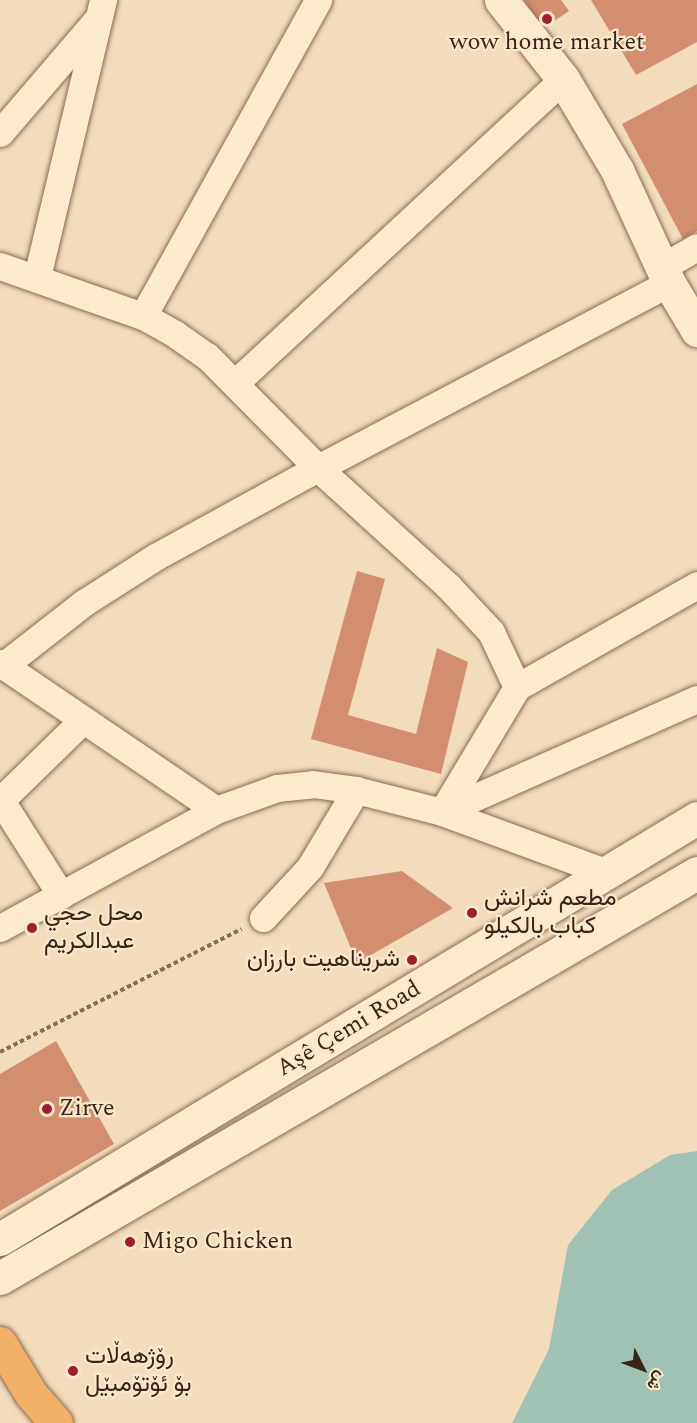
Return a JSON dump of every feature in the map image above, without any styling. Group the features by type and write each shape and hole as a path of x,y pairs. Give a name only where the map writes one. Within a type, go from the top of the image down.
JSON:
{"highway":[{"path":"0,1342 31,1394 56,1423"}],"main road":[{"path":"501,0 562,79 617,170 666,275 697,330"},
{"name":"Aşê Çemi Road","path":"0,1239 697,818"},
{"name":"Aşê Çemi Road","path":"0,1278 697,873"}],"street":[{"path":"143,316 318,0"},
{"path":"37,277 100,9"},
{"path":"0,133 100,9"},
{"path":"235,383 562,79"},
{"path":"216,810 2,665 84,602 157,556 666,275 697,247"},
{"path":"0,266 37,277 143,316 207,356 318,468 440,578 491,632 518,687"},
{"path":"442,812 518,687 697,585"},
{"path":"442,812 697,699"},
{"path":"61,895 1,799 82,721"},
{"path":"0,928 216,810 278,788 313,784 356,790 442,812 608,873"},
{"path":"263,918 310,867 356,790"}],"path":[{"path":"0,1052 263,918"}],"shaded area":[{"path":"697,1151 697,1423 512,1423 549,1349 568,1245 612,1190 670,1155"}],"building":[{"name":"wow home market","path":"524,0 561,0 569,11 544,28"},
{"path":"591,0 697,0 697,42 636,75"},
{"path":"697,84 697,231 683,239 622,124"},
{"path":"357,571 385,579 348,715 416,734 437,648 468,662 441,774 311,739"},
{"path":"402,871 453,908 357,963 324,883"},
{"name":"Zirve","path":"56,1041 114,1144 0,1211 0,1074"}],"place":[{"name":"wow home market","path":"547,19"},
{"name":"مطعم شرانش كباب بالكيلو","path":"472,913"},
{"name":"محل حجي عبدالكريم","path":"32,928"},
{"name":"شريناهيت بارزان","path":"412,960"},
{"name":"Zirve","path":"47,1109"},
{"name":"Migo Chicken","path":"130,1242"},
{"name":"رۆژهەڵات بۆ ئۆتۆمبێل","path":"73,1371"}]}
